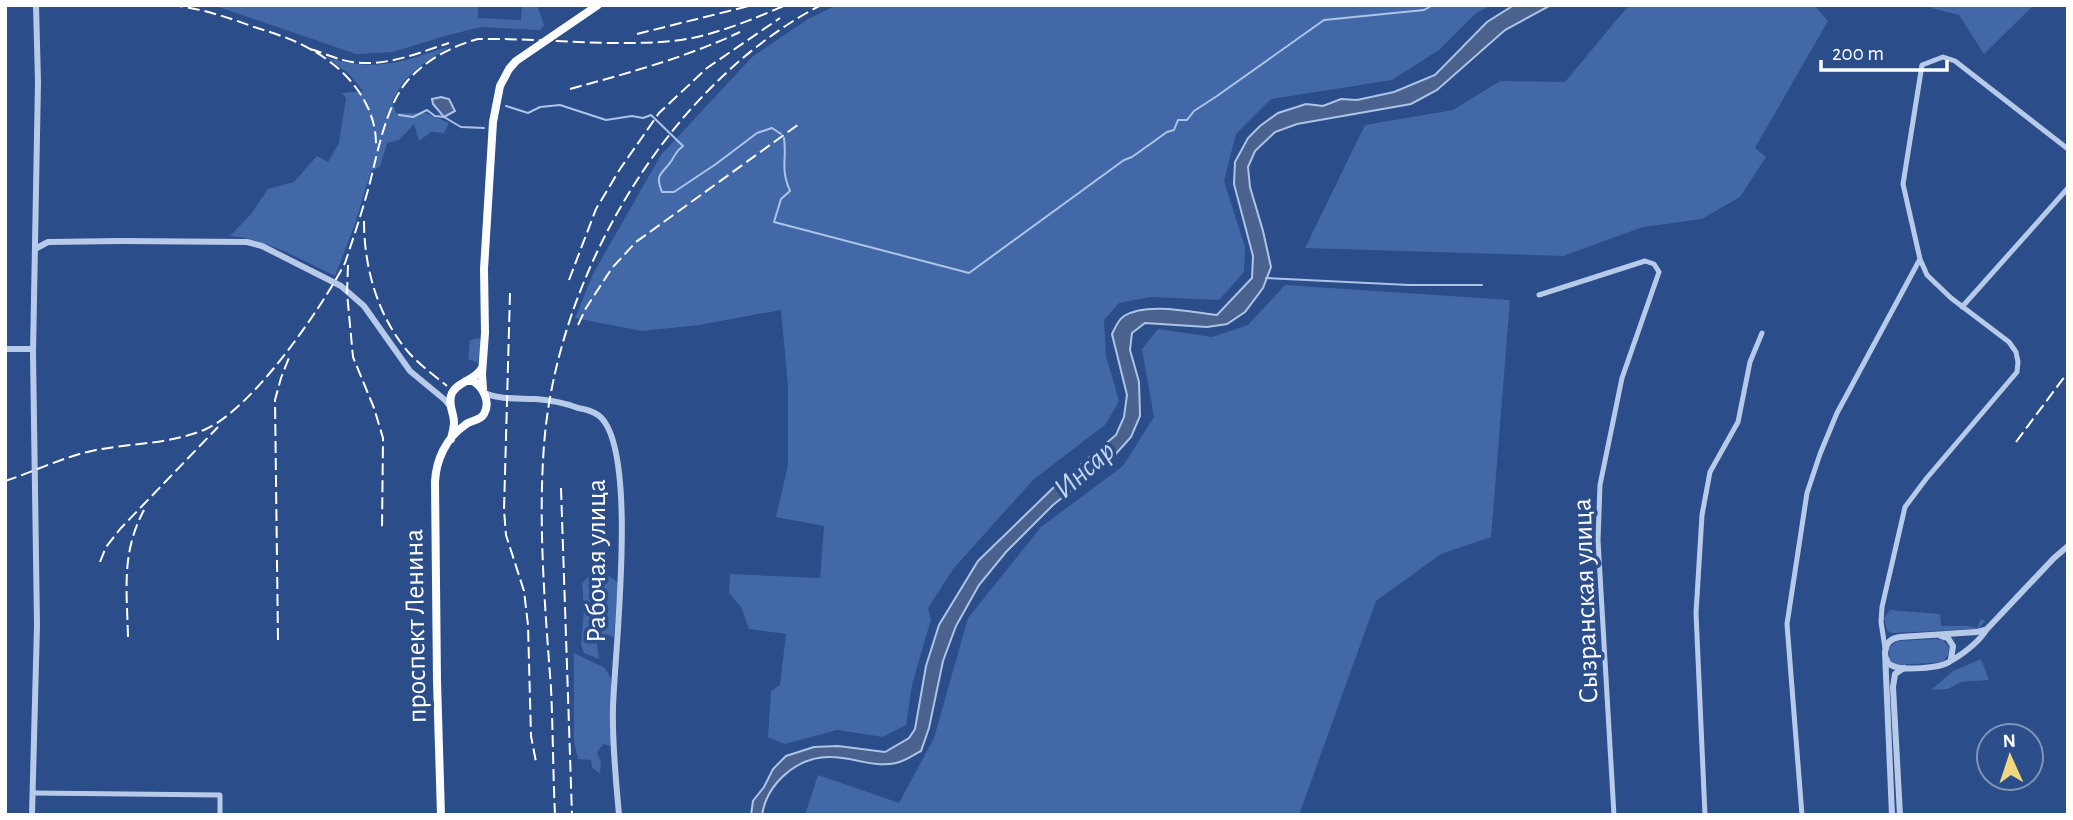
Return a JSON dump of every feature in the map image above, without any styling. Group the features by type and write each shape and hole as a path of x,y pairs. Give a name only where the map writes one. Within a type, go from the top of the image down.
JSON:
{"main road":[{"path":"450,441 470,422 483,416 486,408 482,368 485,332 484,269 496,106 500,86 516,61 598,5"},
{"path":"450,441 454,426 450,398 456,388 475,377 482,368"},
{"path":"466,382 476,382 484,392"},
{"path":"451,409 460,420 470,422"},
{"name":"проспект Ленина","path":"441,815 435,482 438,459 450,441"}],"street":[{"path":"32,815 37,625 33,349 38,82 36,5"},
{"path":"1892,815 1882,607 1905,507 1927,477 2017,372 2018,362 2016,352 2009,342 1962,307 1927,275 1920,258 1903,184 1923,65 1942,57 1955,61 2068,149"},
{"path":"1962,307 2068,188"},
{"path":"35,249 48,242 121,241 247,242 262,246 352,294 364,306 410,372 446,400 451,409"},
{"path":"1802,815 1787,624 1807,493 1819,454 1837,413 1920,258"},
{"name":"Сызранская улица","path":"1539,295 1645,261 1654,264 1659,272 1622,378 1600,485 1598,540 1615,815"},
{"path":"1705,815 1696,613 1702,515 1710,472 1738,422 1749,362 1762,333"},
{"path":"5,349 33,349"},
{"path":"435,391 443,392 456,388"},
{"name":"Рабочая улица","path":"484,392 497,397 540,400 588,410 600,416 611,436 622,515 619,615 612,708 619,815"},
{"path":"486,408 491,400 497,397"},
{"path":"1987,629 1895,638 1890,641 1885,652 1889,664 1904,668 1947,663 1980,640 1987,629 2068,546"},
{"path":"1882,627 1895,638"},
{"path":"1939,635 1948,638 1953,646 1953,656 1947,663"},
{"path":"1900,815 1893,687 1895,674 1904,668"},
{"path":"34,793 220,795 220,815"}],"shaded area":[{"path":"213,5 478,5 478,18 521,20 522,5 537,5 544,25 540,30 481,27 393,52 356,54"},
{"path":"837,5 1491,5 1475,14 1439,50 1392,80 1271,99 1236,134 1224,181 1245,247 1244,272 1219,300 1151,297 1119,303 1104,320 1106,356 1119,401 1106,424 1033,480 954,568 928,608 931,619 912,685 906,725 883,737 837,730 785,744 768,737 771,691 780,685 786,634 749,629 741,607 729,593 730,574 820,578 824,526 776,517 788,465 788,385 781,310 699,325 642,331 575,318 593,274 661,155 752,57 808,19"},
{"path":"1629,5 1814,5 1828,21 1755,148 1766,157 1740,197 1702,219 1643,227 1563,256 1305,248 1365,125 1453,110 1500,81 1565,82"},
{"path":"1931,5 2034,5 1984,54 1959,15 1931,8"},
{"path":"450,46 404,81 392,101 396,113 426,113 449,123 444,133 431,132 419,141 414,124 399,140 387,143 380,167 371,171 335,276 271,246 230,236 251,214 268,189 294,182 317,156 328,162 339,143 346,98 342,93 363,91 349,74 326,57 359,64 388,64"},
{"path":"1285,285 1510,300 1491,537 1441,554 1376,601 1299,815 805,815 818,775 899,803 934,738 968,618 1041,527 1123,466 1154,417 1142,349 1158,329 1212,337 1248,325"},
{"path":"479,338 481,342 478,363 468,359 470,340"},
{"path":"608,575 618,583 614,637 598,635 599,659 584,653 581,645 584,610 582,583 589,576"},
{"path":"1890,610 1940,614 1941,626 1977,628 1981,619 1985,621 1978,629 1891,633 1887,630 1884,618"},
{"path":"1943,640 1949,647 1943,662 1894,665 1888,657 1889,648 1897,641"},
{"path":"574,653 605,668 611,679 611,746 603,744 597,753 601,762 600,774 592,767 591,760 578,759 574,742"},
{"path":"1981,659 1989,680 1961,682 1948,689 1931,690 1953,671"}],"water":[{"name":"Инсар","path":"1514,5 1551,5 1505,30 1437,90 1411,104 1297,124 1275,132 1255,151 1248,167 1250,187 1271,267 1263,288 1245,312 1227,324 1207,327 1145,323 1132,333 1130,350 1139,382 1140,416 1131,437 1113,457 1053,505 1006,552 979,585 956,626 943,661 929,728 921,751 903,761 888,764 831,757 807,761 796,766 777,782 765,803 762,815 751,815 753,801 773,769 786,756 814,747 838,746 885,752 909,738 915,729 926,666 939,625 978,561 1053,488 1116,435 1124,417 1127,395 1112,334 1120,320 1134,312 1157,309 1217,315 1252,278 1253,256 1234,184 1235,162 1248,138 1278,113 1306,104 1323,106 1341,99 1357,100 1394,92 1435,75 1487,22"},
{"path":"432,99 449,99 455,111 444,117"}],"waterway":[{"path":"784,138 784,169 790,191 781,199 774,222 969,273 1124,160 1174,130 1178,120 1187,120 1194,111 1324,20 1424,10 1433,5"},
{"path":"506,106 528,113 540,107 560,105 606,120 651,115 683,146 659,177 662,192 674,192 757,133 772,128 781,134"},
{"path":"399,115 413,117 427,110 461,127 484,128"},
{"path":"1266,278 1409,285 1482,285"}],"railway":[{"path":"171,5 213,13 276,34 323,57 347,77 365,102 375,131 376,146"},
{"path":"637,34 753,5"},
{"path":"5,481 84,453 193,434 224,418 244,401 303,330 345,263 394,103 409,79 441,54 478,39 624,43 673,41 716,32 786,5"},
{"path":"555,815 551,688 543,566 542,475 553,381 571,316 597,252 630,191 670,135 715,84 766,40 821,5"},
{"path":"569,280 596,209 659,113 707,68 780,18"},
{"path":"570,89 677,57 740,32"},
{"path":"310,49 347,61 377,63 449,43"},
{"path":"578,325 612,268 636,242 799,124"},
{"path":"364,221 370,274 389,325 410,354 447,386"},
{"path":"348,265 347,293 353,357 383,438 382,529"},
{"path":"510,293 504,510 506,535 524,591 528,625 531,736 536,762"},
{"path":"278,640 275,400 290,355"},
{"path":"2016,442 2068,372"},
{"path":"100,562 106,547 121,528 218,427"},
{"path":"561,488 572,815"},
{"path":"128,637 127,572 132,541 144,510"}]}
